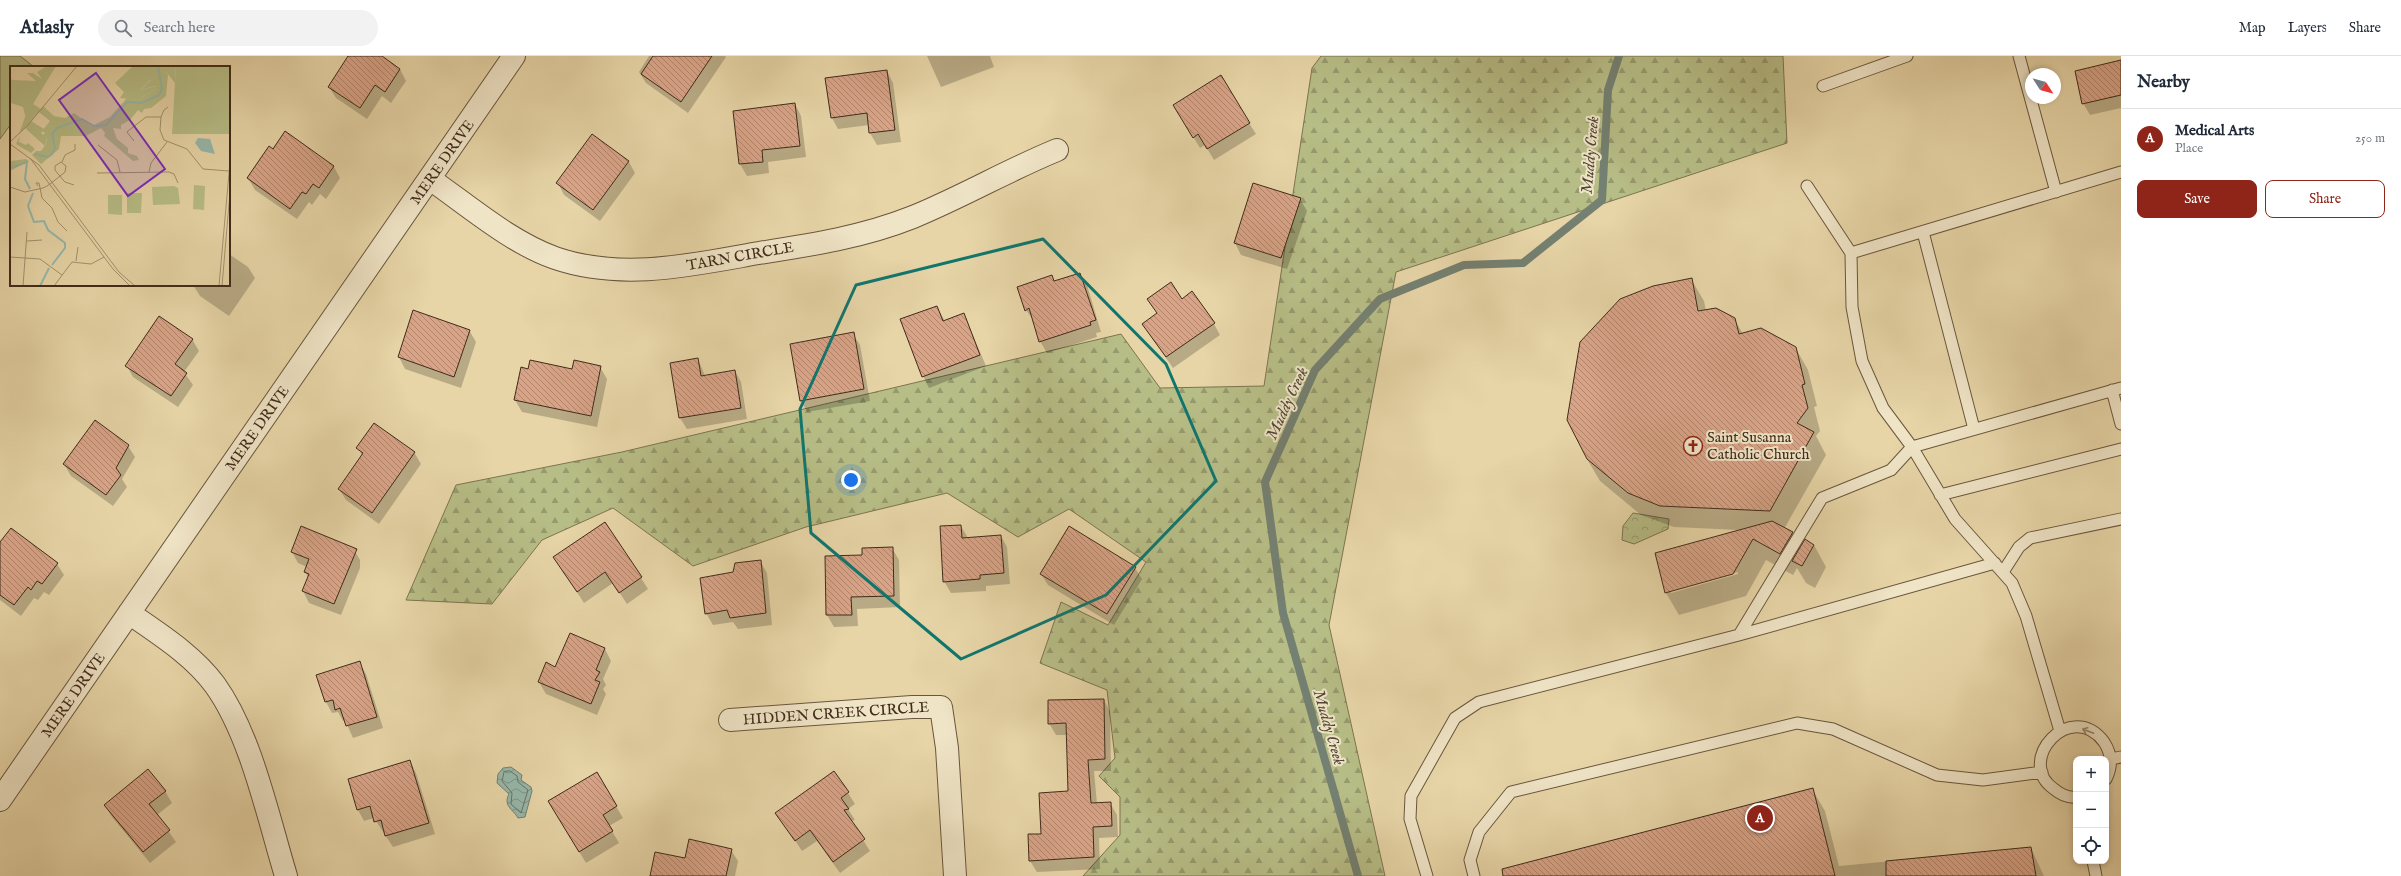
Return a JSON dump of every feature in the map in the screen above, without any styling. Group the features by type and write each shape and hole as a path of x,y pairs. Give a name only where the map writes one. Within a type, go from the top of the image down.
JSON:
{"street":[{"name":"MERE DRIVE","path":"0,800 514,56"},
{"name":"TARN CIRCLE","path":"430,179 502,229 537,250 556,258 595,268 635,271 676,267 805,246 875,230 913,216 1057,150"},
{"path":"129,613 166,639 201,669 225,700 242,736 286,876"},
{"name":"HIDDEN CREEK CIRCLE","path":"730,720 912,707 941,707 947,748 955,876"}],"lane":[{"path":"1823,86 1907,56"},
{"path":"2019,56 2056,192"},
{"path":"1851,253 2121,172"},
{"path":"1807,186 1851,253 1852,306 1862,361 1883,408 1912,447 1955,519 2012,583 2026,616 2060,731"},
{"path":"1923,232 1974,429"},
{"path":"1739,635 1822,498 1891,470 1912,447 2117,389 2121,424"},
{"path":"1940,494 2121,449"},
{"path":"2003,572 2020,548 2030,538 2121,519"},
{"path":"1427,876 1410,819 1411,796 1455,718 1480,702 1739,635 1995,563"},
{"path":"1474,876 1470,860 1479,832 1511,792 1797,723 1834,729 1937,775 1983,780 2042,772"},
{"path":"2073,797 2062,795 2051,788 2042,772 2041,766 2044,748 2050,738 2060,731 2079,727 2090,730 2100,737 2116,758 2109,774"},
{"path":"2094,864 2096,876"}],"highlighted area":[{"path":"1043,239 1166,364 1216,481 1106,595 961,659 811,533 800,409 856,285"}],"green space":[{"path":"0,56 20,56 33,66 10,66 10,125 0,139"},
{"path":"1321,56 1783,56 1787,143 1396,272 1329,625 1385,876 1083,876 1120,835 1120,797 1099,776 1115,758 1107,690 1040,663 1061,602 1108,625 1146,562 1069,509 1018,537 947,493 806,527 693,566 613,508 542,540 492,604 406,600 456,485 622,452 1121,334 1160,388 1264,386 1312,68"},
{"path":"1633,513 1669,519 1668,529 1634,544 1622,540 1623,526"}],"water":[{"path":"511,767 522,775 521,780 531,787 532,791 525,817 518,818 509,807 507,798 509,794 497,783 498,774 503,768"}],"building":[{"path":"348,56 382,56 400,69 385,92 375,85 360,108 328,87"},
{"path":"653,56 712,56 681,102 641,74"},
{"path":"2121,60 2121,95 2082,104 2075,71"},
{"path":"887,70 895,130 869,133 867,113 831,118 825,78"},
{"path":"1221,75 1250,123 1207,149 1198,134 1193,138 1173,105"},
{"path":"795,103 800,146 762,150 763,162 739,164 733,111"},
{"path":"285,131 334,166 319,188 313,184 306,194 302,192 290,209 247,178 269,146 273,149"},
{"path":"592,134 629,161 593,210 556,183"},
{"path":"1253,183 1301,198 1281,258 1234,243"},
{"path":"1080,273 1096,320 1090,322 1091,325 1039,342 1029,308 1025,311 1017,287 1052,275 1054,281"},
{"name":"Saint Susanna Catholic Church","path":"1692,278 1698,311 1716,308 1735,318 1739,334 1761,328 1796,347 1805,384 1802,385 1808,408 1797,423 1814,432 1770,511 1660,506 1628,493 1587,459 1567,420 1580,342 1620,299 1653,286"},
{"path":"1171,282 1182,299 1192,291 1215,323 1166,357 1142,324 1157,313 1147,299"},
{"path":"937,306 943,321 964,313 980,355 922,377 900,319"},
{"path":"413,310 470,330 454,377 398,357"},
{"path":"159,316 193,339 175,364 187,373 171,396 125,366"},
{"path":"854,332 864,389 800,401 790,344"},
{"path":"698,358 701,376 735,370 741,408 679,418 670,363"},
{"path":"530,360 572,369 574,360 601,366 591,416 514,400 521,367 528,369"},
{"path":"95,420 129,445 116,468 121,475 106,495 63,464"},
{"path":"374,423 415,452 372,513 338,489 363,453 356,448"},
{"path":"1772,521 1793,532 1780,554 1753,539 1733,574 1665,593 1655,553"},
{"path":"605,522 642,577 619,593 605,572 577,592 553,557"},
{"path":"961,525 962,538 1001,535 1004,573 980,575 980,579 943,582 940,526"},
{"path":"301,526 357,549 334,604 302,591 309,574 304,572 309,559 291,552"},
{"path":"1069,526 1136,567 1107,614 1040,574"},
{"path":"11,528 58,563 42,584 37,581 31,590 28,587 14,605 0,595 0,542"},
{"path":"1805,539 1814,545 1802,566 1792,561"},
{"path":"893,547 894,596 851,597 852,615 826,615 825,556 862,555 862,548"},
{"path":"761,560 766,613 730,618 727,610 705,614 700,578 733,572 735,563"},
{"path":"570,633 605,648 596,670 600,672 595,680 600,682 591,704 538,682 546,662 555,667"},
{"path":"360,661 377,717 346,726 340,708 335,710 333,700 325,702 316,675"},
{"path":"1104,699 1105,759 1088,760 1091,803 1111,802 1112,826 1093,827 1094,857 1029,861 1028,834 1041,834 1039,793 1068,791 1066,723 1048,724 1048,700"},
{"path":"410,760 429,823 385,836 381,820 374,822 370,806 357,810 348,779"},
{"path":"148,769 166,791 149,804 170,830 143,852 104,805"},
{"path":"834,771 849,792 841,798 849,809 844,810 865,839 833,862 810,830 795,841 775,813"},
{"path":"597,772 617,806 603,815 613,831 579,852 548,801"},
{"path":"1813,788 1835,876 1503,876 1502,869"},
{"path":"689,839 732,849 726,876 650,876 655,852 685,858"},
{"path":"2031,847 2036,876 1886,876 1886,861"}],"waterway":[{"name":"Muddy Creek","path":"1358,876 1283,613 1265,482 1315,370 1380,299 1464,265 1523,263 1602,200 1608,90 1619,56"}],"place":[{"name":"Saint Susanna Catholic Church","path":"1693,446"},
{"name":"Medical Arts","path":"1760,818"}]}
